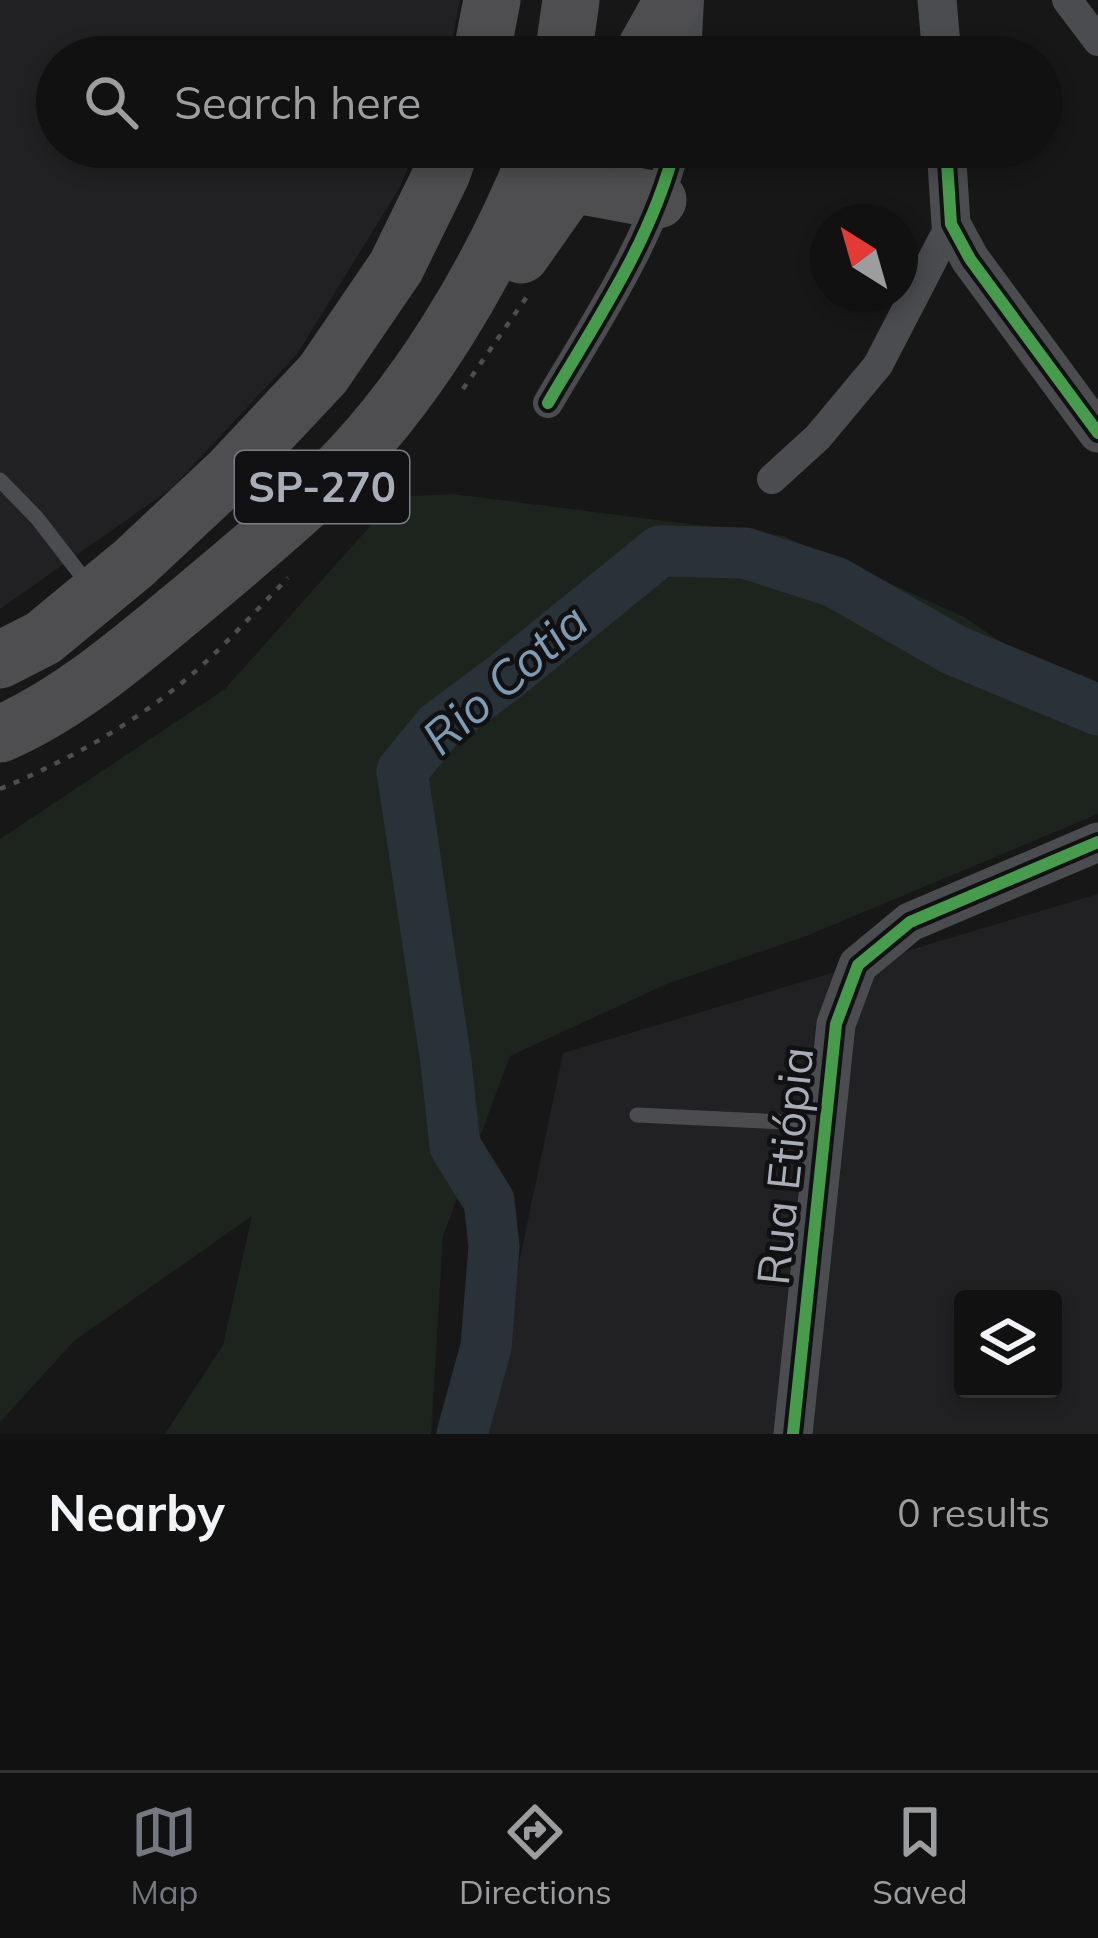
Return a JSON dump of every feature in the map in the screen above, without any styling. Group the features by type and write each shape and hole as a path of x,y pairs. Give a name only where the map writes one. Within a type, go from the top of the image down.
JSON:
{"highway":[{"path":"485,36 492,0"},
{"path":"566,36 571,0"},
{"path":"653,36 673,0"},
{"name":"SP-270","path":"0,660 43,638 134,563 230,473 323,374 396,266 444,168"},
{"name":"SP-270","path":"0,734 29,722 114,664 321,488 392,410 477,285 517,207 559,168"},
{"path":"629,168 667,173"}],"street":[{"path":"687,36 689,0"},
{"path":"937,0 940,36"},
{"path":"1067,0 1098,41"},
{"path":"947,168 951,224 970,259 1098,433"},
{"path":"548,403 632,261 667,173"},
{"path":"772,479 818,436 878,365 951,224"},
{"name":"Rua Etiópia","path":"793,1434 836,1024 858,965 910,922 1098,842"}],"lane":[{"path":"0,480 37,518 96,594"},
{"path":"637,1115 825,1124"}],"shaded area":[{"path":"0,0 460,0 453,36 36,36 36,168 408,168 297,354 172,488 0,609"},
{"path":"452,494 784,536 964,617 1098,707 1098,814 804,937 669,983 510,1056 443,1236 431,1434 165,1434 223,1345 252,1216 74,1341 0,1422 0,839 225,689 396,497"},
{"path":"1098,894 1098,1434 483,1434 563,1053"}],"waterway":[{"name":"Rio Cotia","path":"462,1434 486,1347 494,1246 489,1201 455,1146 402,771 439,726 660,551 745,553 835,582 954,650 1098,710"}],"cycle path":[{"path":"548,403 637,247 669,168"},
{"path":"947,168 951,224 970,259 1098,433"},
{"path":"793,1434 836,1024 858,965 910,922 1098,842"}]}
